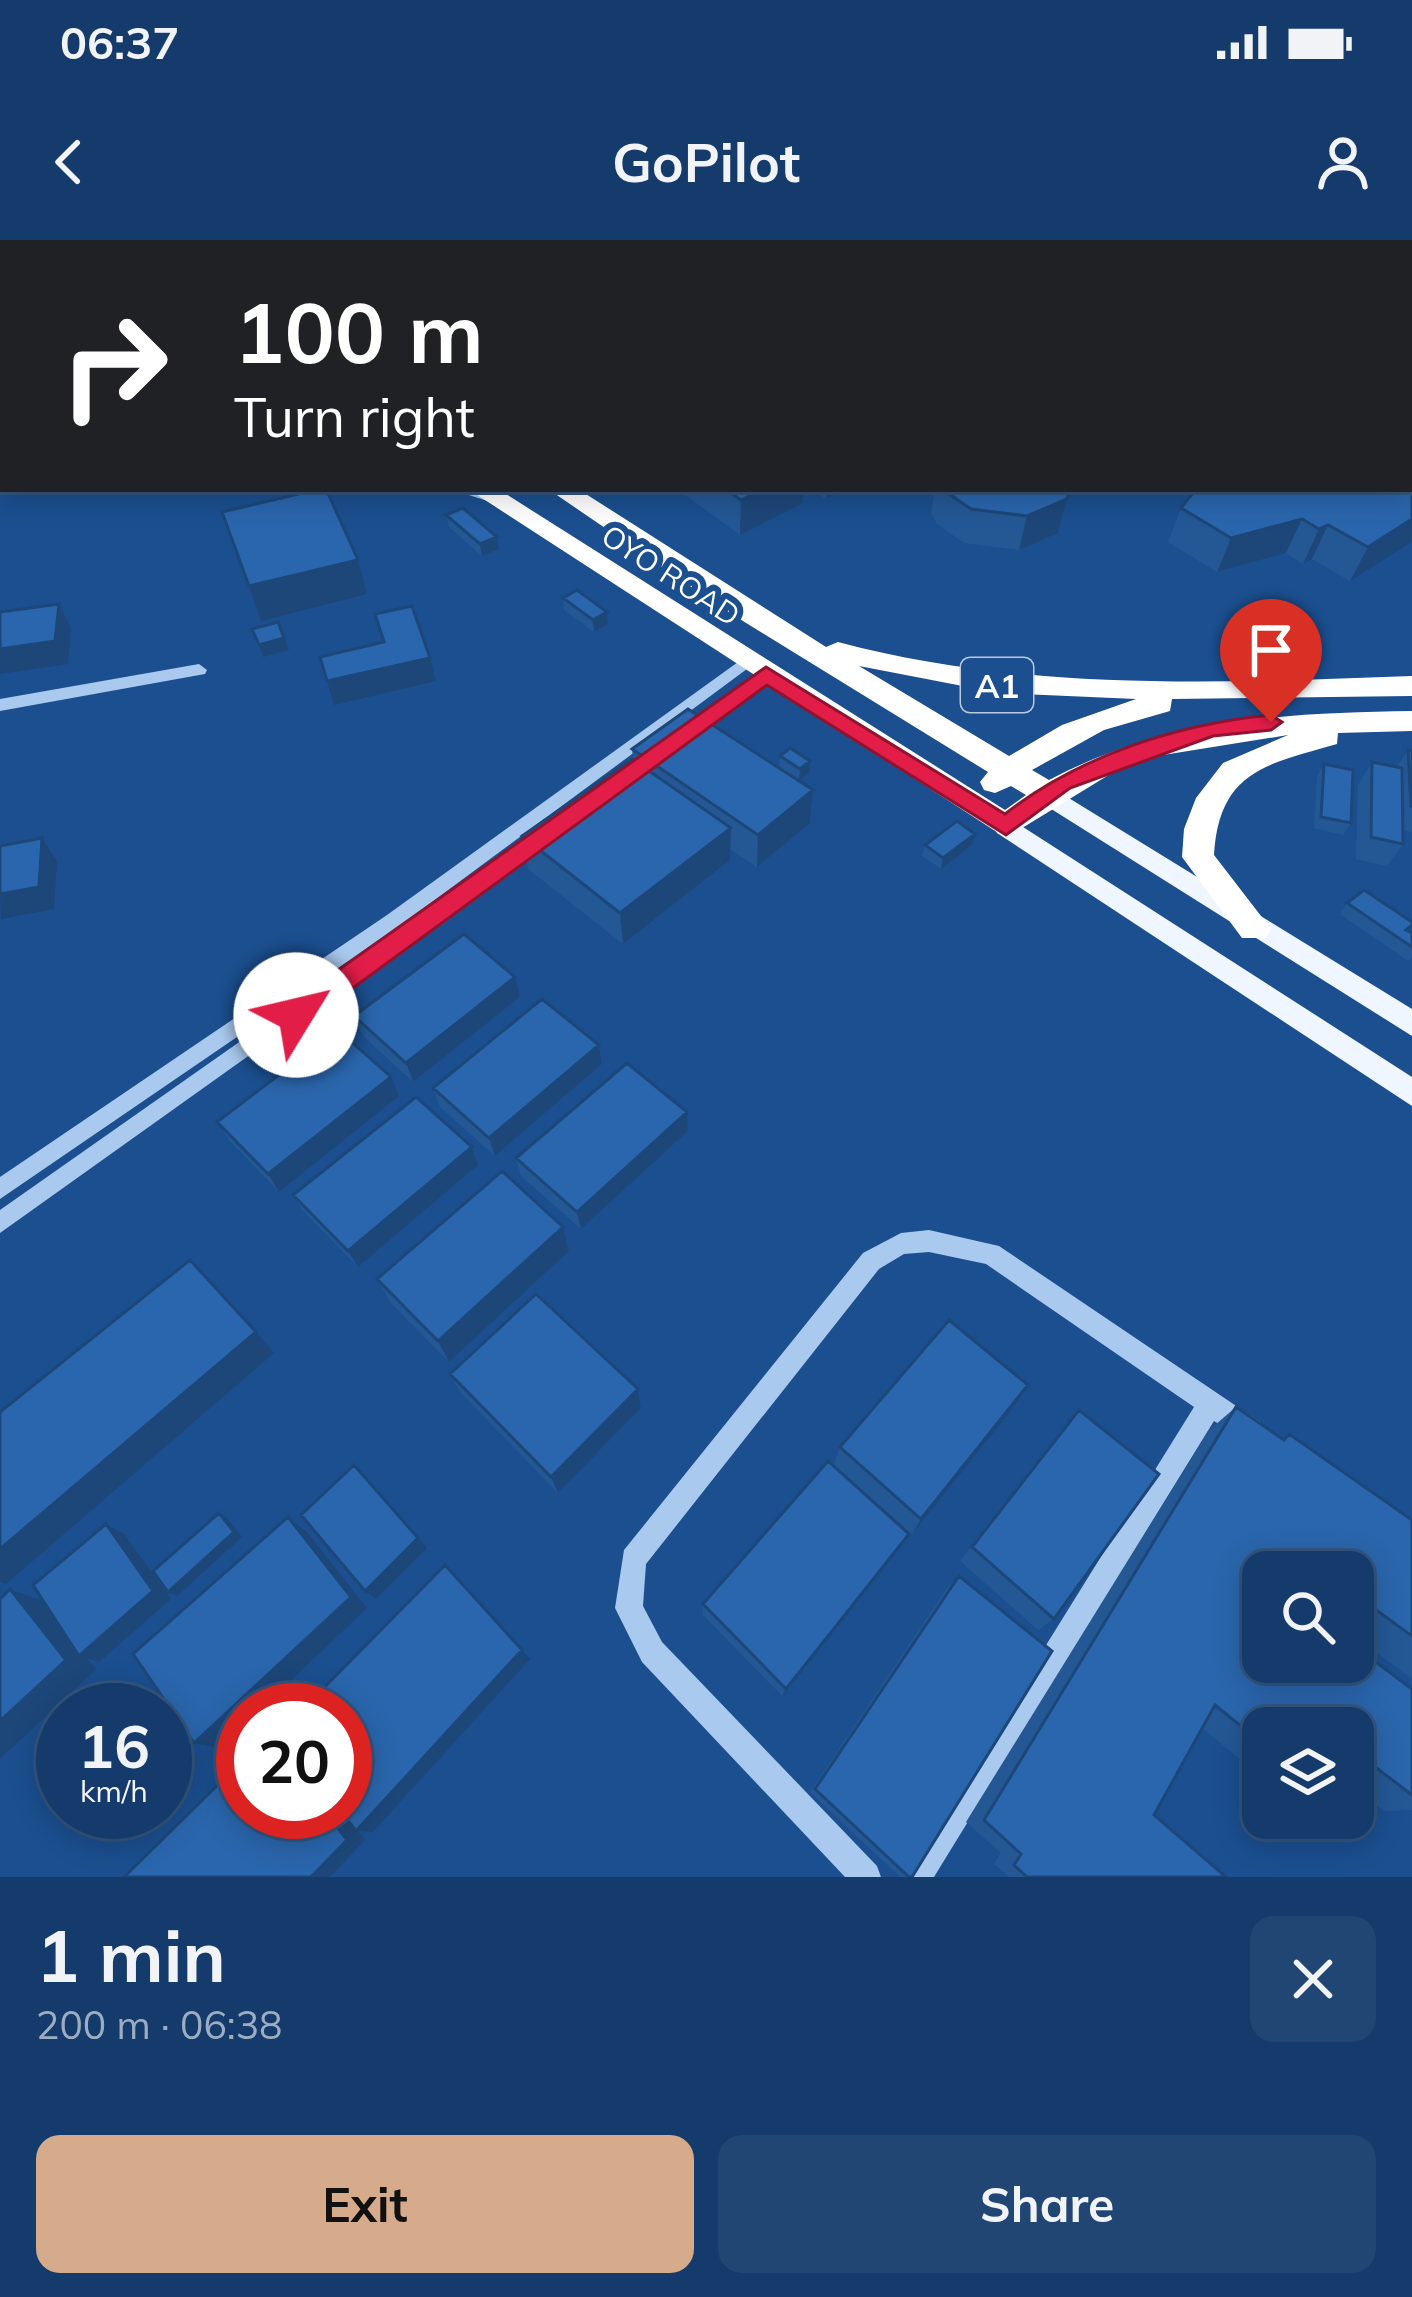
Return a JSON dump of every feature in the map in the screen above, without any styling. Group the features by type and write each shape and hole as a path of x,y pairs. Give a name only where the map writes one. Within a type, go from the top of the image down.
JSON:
{"highway":[{"name":"OYO ROAD","path":"566,492 735,604"},
{"name":"OYO ROAD","path":"488,494 1006,826"},
{"name":"A1","path":"735,604 834,650 943,678 1106,689 1412,686"},
{"name":"A1","path":"735,604 1046,793"},
{"name":"A1","path":"968,802 1070,731 1123,711 1274,689"},
{"path":"1006,826 1046,793 1133,754 1210,729 1412,724"},
{"path":"1254,929 1198,857 1204,808 1220,780 1268,751 1412,724"}],"main road":[{"name":"A1","path":"1046,793 1254,929 1412,1024"},
{"path":"1006,826 1412,1093"}],"street":[{"path":"0,1189 756,668"},
{"path":"0,1223 134,1132 756,668"},
{"path":"0,705 199,670"},
{"path":"866,1877 652,1652 629,1608 633,1559 871,1262 901,1244 929,1241 992,1254 1266,1442"},
{"path":"916,1877 1211,1402"}],"building":[{"path":"307,492 327,492 358,560 249,586 222,512"},
{"path":"729,492 758,492 741,500"},
{"path":"946,492 1069,492 1067,499 1027,516 971,509"},
{"path":"1194,492 1412,492 1412,519 1368,547 1328,525 1319,529 1302,519 1231,538 1181,508"},
{"path":"463,508 497,537 480,544 446,515"},
{"path":"577,590 607,612 593,620 563,598"},
{"path":"59,604 55,641 0,649 0,612"},
{"path":"412,606 430,658 327,681 320,657 384,642 375,614"},
{"path":"278,622 284,638 259,645 252,629"},
{"path":"688,709 813,790 758,835 632,749"},
{"path":"790,748 810,761 800,769 780,756"},
{"path":"1408,750 1412,751 1412,806 1411,806"},
{"path":"632,759 731,828 620,913 522,836"},
{"path":"1372,762 1402,768 1403,844 1371,837"},
{"path":"1324,764 1353,770 1351,823 1321,817"},
{"path":"957,821 975,834 943,858 925,845"},
{"path":"42,838 39,887 0,894 0,846"},
{"path":"1364,890 1412,922 1406,930 1412,933 1412,947 1347,903"},
{"path":"464,934 515,977 406,1063 354,1016"},
{"path":"542,999 599,1045 489,1138 433,1088"},
{"path":"338,1030 391,1077 268,1174 217,1122"},
{"path":"627,1063 687,1112 577,1212 516,1158"},
{"path":"416,1097 472,1147 348,1251 293,1195"},
{"path":"502,1171 563,1227 438,1341 377,1279"},
{"path":"190,1260 256,1332 0,1549 0,1412"},
{"path":"536,1294 638,1389 551,1477 450,1374"},
{"path":"949,1320 1028,1385 921,1519 840,1447"},
{"path":"1236,1407 1284,1440 1289,1434 1412,1520 1412,1636 1374,1608 1374,1551 1242,1551 1242,1683 1374,1683 1374,1661 1412,1689 1412,1795 1374,1766 1374,1707 1242,1707 1242,1727 1215,1705 1154,1815 1226,1877 1027,1877 1014,1865 1021,1854 984,1820"},
{"path":"1079,1410 1159,1474 1054,1619 972,1547"},
{"path":"828,1461 909,1534 786,1689 703,1604"},
{"path":"354,1465 418,1538 365,1591 301,1515"},
{"path":"219,1513 234,1532 168,1592 153,1571"},
{"path":"288,1517 351,1597 259,1683 216,1683 216,1723 194,1743 192,1683 153,1683 133,1654"},
{"path":"106,1524 153,1591 79,1656 33,1585"},
{"path":"445,1565 522,1650 372,1814 372,1683 329,1683"},
{"path":"959,1576 1052,1651 909,1877 815,1789"},
{"path":"10,1589 66,1660 0,1721 0,1599"},
{"path":"216,1787 216,1839 347,1840 311,1877 124,1877 163,1839 192,1839 192,1810"}],"route":[{"path":"296,1015 766,674 1006,826 1061,782 1210,729 1271,722"}]}
